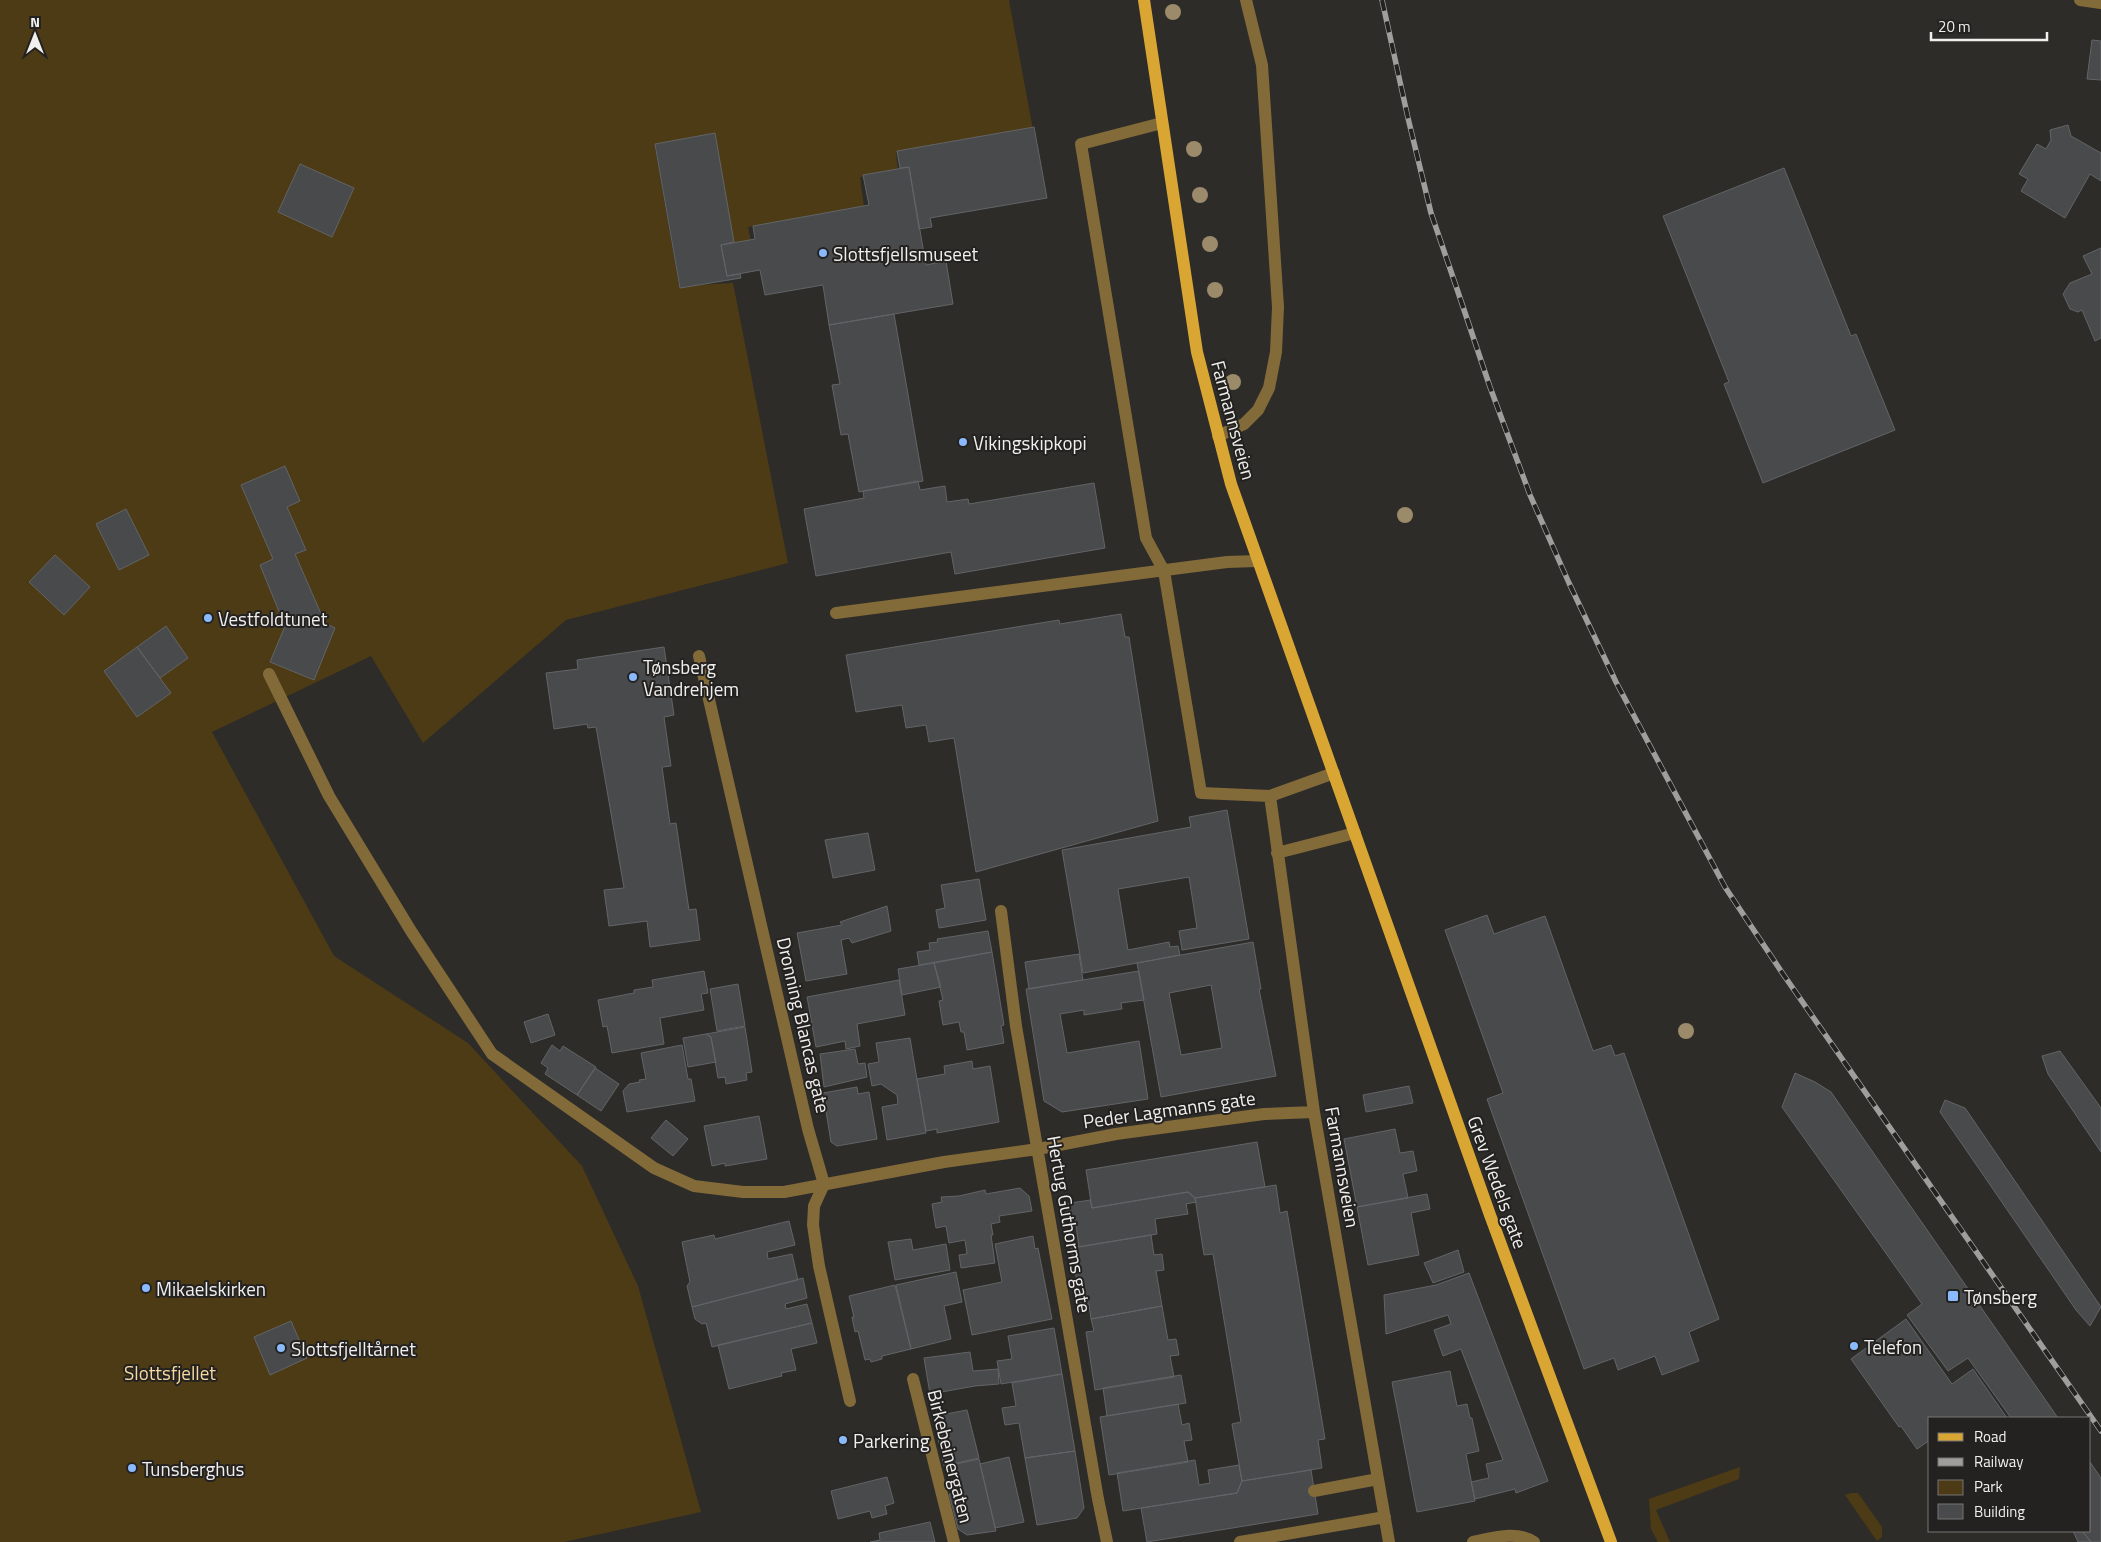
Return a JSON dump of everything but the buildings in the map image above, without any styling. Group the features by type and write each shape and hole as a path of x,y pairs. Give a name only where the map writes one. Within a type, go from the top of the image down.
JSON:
{"main road":[{"name":"Farmannsveien","path":"1144,0 1198,352 1218,436 1231,484 1257,561 1355,833"},
{"name":"Grev Wedels gate","path":"1355,833 1490,1215 1610,1542"}],"street":[{"path":"1218,436 1244,424 1258,410 1269,388 1276,352 1278,307 1262,65 1246,0"},
{"path":"2080,0 2101,3"},
{"path":"1162,123 1081,144 1146,538 1164,571 1201,793 1270,796 1334,773"},
{"path":"836,613 1227,562 1257,561"},
{"name":"Dronning Blancas gate","path":"699,656 808,1129 824,1184"},
{"name":"Peder Lagmanns gate","path":"269,674 329,796 411,932 492,1054 654,1168 694,1186 743,1192 784,1192 944,1162 1038,1150 1146,1130 1264,1114 1314,1112"},
{"name":"Farmannsveien","path":"1270,796 1314,1112 1389,1542"},
{"path":"1277,853 1355,833"},
{"name":"Hertug Guthorms gate","path":"1001,911 1016,1026 1107,1542"},
{"path":"824,1184 814,1206 814,1225 820,1266 850,1401"},
{"name":"Birkebeinergaten","path":"913,1379 954,1542"},
{"path":"1314,1491 1378,1479"},
{"path":"1240,1542 1385,1517"},
{"path":"1474,1542 1503,1536 1524,1536 1534,1542"}],"green space":[{"name":"Slottsfjellet","path":"0,0 1009,0 1033,130 896,153 898,170 860,177 864,207 748,227 751,241 731,244 713,137 655,147 679,286 733,283 788,563 566,620 423,743 371,656 212,732 334,956 468,1043 582,1166 638,1286 701,1512 564,1542 0,1542"},
{"path":"1740,1467 1739,1479 1656,1510 1670,1542 1658,1542 1651,1529 1649,1499"},
{"path":"1858,1493 1882,1527 1882,1537 1877,1541 1845,1495"}],"railway":[{"path":"1382,0 1431,213 1490,387 1530,495 1616,682 1725,887 1783,974 2101,1431"}],"place":[{"name":"Slottsfjellsmuseet","path":"823,253"},
{"name":"Vikingskipkopi","path":"963,442"},
{"name":"Vestfoldtunet","path":"208,618"},
{"name":"Tønsberg Vandrehjem","path":"633,677"},
{"name":"Mikaelskirken","path":"146,1288"},
{"name":"Tønsberg","path":"1953,1296"},
{"name":"Telefon","path":"1854,1346"},
{"name":"Slottsfjelltårnet","path":"281,1348"},
{"name":"Parkering","path":"843,1440"},
{"name":"Tunsberghus","path":"132,1468"}]}
